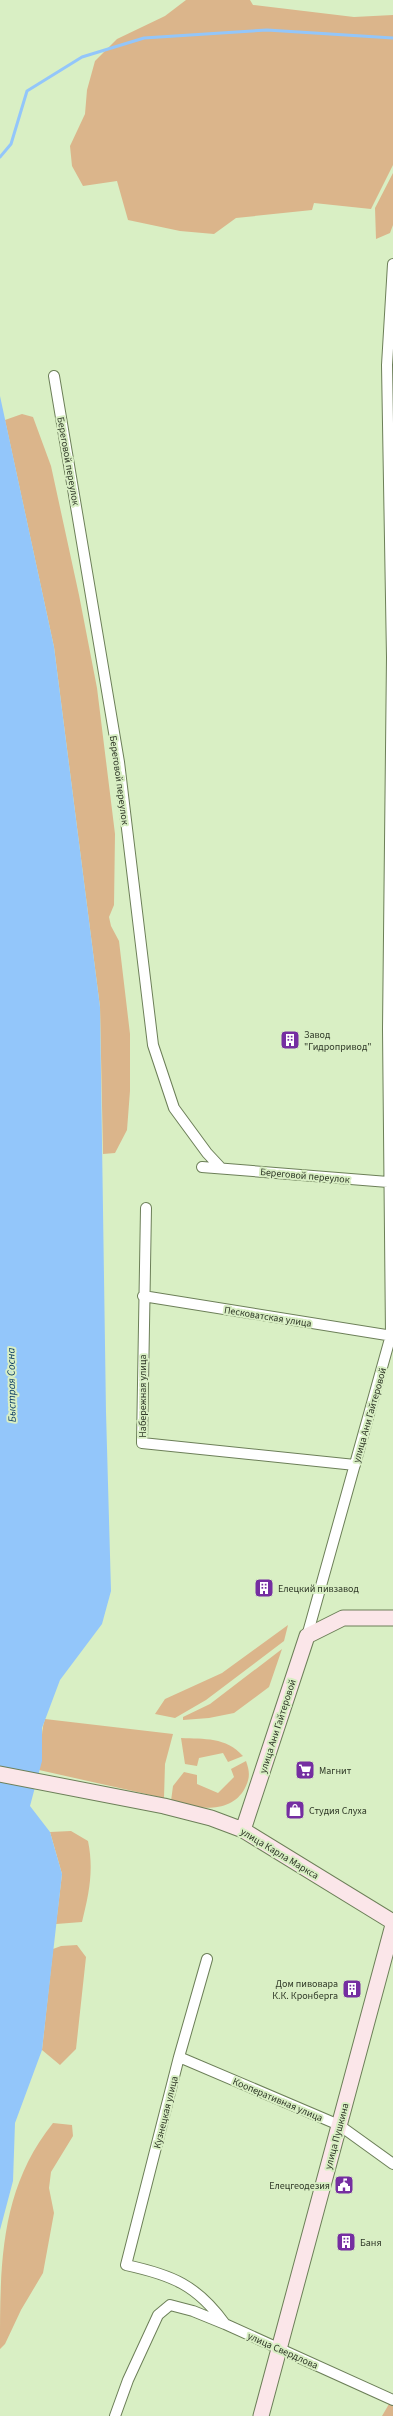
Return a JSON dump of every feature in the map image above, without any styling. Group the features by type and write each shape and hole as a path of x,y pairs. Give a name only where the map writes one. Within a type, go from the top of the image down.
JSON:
{"main road":[{"path":"307,1636 343,1618 393,1618"},
{"name":"улица Ани Гайтеровой","path":"243,1830 307,1636"},
{"name":"улица Карла Маркса","path":"0,1774 158,1805 211,1818 243,1830 393,1922"},
{"name":"улица Пушкина","path":"261,2416 393,1925"}],"street":[{"name":"улица Ани Гайтеровой","path":"307,1636 392,1333 388,1182 392,657 390,365 393,264"},
{"name":"Береговой переулок","path":"54,376 119,762 153,1045 174,1108 207,1153 221,1168"},
{"name":"Береговой переулок","path":"202,1167 388,1182"},
{"name":"Набережная улица","path":"146,1208 143,1296 142,1443 355,1465"},
{"name":"Песковатская улица","path":"143,1296 392,1333"},
{"name":"Кузнецкая улица","path":"207,1959 179,2057 126,2265 154,2271 192,2288 205,2298 225,2324"},
{"name":"Кооперативная улица","path":"179,2057 339,2126 393,2164"},
{"name":"улица Свердлова","path":"115,2416 128,2380 158,2315 170,2305 194,2311 225,2324 393,2400"}],"shaded area":[{"path":"186,0 250,0 253,5 354,17 393,15 393,165 371,209 314,203 312,210 236,218 214,234 180,231 128,220 117,181 83,186 72,166 70,146 85,114 87,90 95,61 117,39 165,16"},
{"path":"393,173 393,225 390,233 376,239 375,208"},
{"path":"22,414 33,417 51,466 79,595 97,688 115,834 114,905 109,917 111,926 119,941 130,1034 130,1091 127,1130 115,1153 103,1154 100,1007 54,647 5,420"},
{"path":"288,1625 284,1641 206,1700 175,1718 155,1714 165,1699 222,1673"},
{"path":"282,1649 269,1687 234,1713 209,1718 183,1720 183,1717 210,1704"},
{"path":"45,1719 173,1734 165,1764 164,1798 39,1770 42,1732"},
{"path":"181,1738 206,1739 222,1742 229,1745 243,1756 228,1762 223,1753 199,1758 197,1766 185,1764"},
{"path":"246,1761 249,1775 247,1784 239,1797 231,1803 212,1808 201,1808 171,1801 173,1786 184,1772 197,1775 197,1784 218,1793 234,1777 231,1769"},
{"path":"71,1831 88,1841 91,1862 89,1892 82,1922 56,1924 62,1874 50,1832"},
{"path":"77,1945 86,1957 76,2049 60,2065 42,2050 53,1949 61,1946"},
{"path":"53,2123 72,2125 73,2136 51,2172 49,2188 54,2213 43,2273 21,2310 5,2344 0,2349 3,2258 13,2201 22,2174 36,2148"},
{"path":"389,2404 393,2406 393,2416 382,2416"}],"water":[{"name":"Быстрая Сосна","path":"0,396 54,647 100,1007 106,1412 111,1591 102,1624 60,1680 42,1728 42,1761 30,1806 50,1832 62,1874 42,2050 15,2123 13,2181 0,2230"}],"waterway":[{"path":"0,157 11,144 27,91 82,57 144,38 267,30 393,38"}],"place":[{"name":"Завод \"Гидропривод\"","path":"290,1040"},
{"name":"Елецкий пивзавод","path":"264,1588"},
{"name":"Магнит","path":"305,1770"},
{"name":"Студия Слуха","path":"295,1810"},
{"name":"Дом пивовара К.К. Кронберга","path":"352,1989"},
{"name":"Елецгеодезия","path":"344,2185"},
{"name":"Баня","path":"346,2242"}]}
